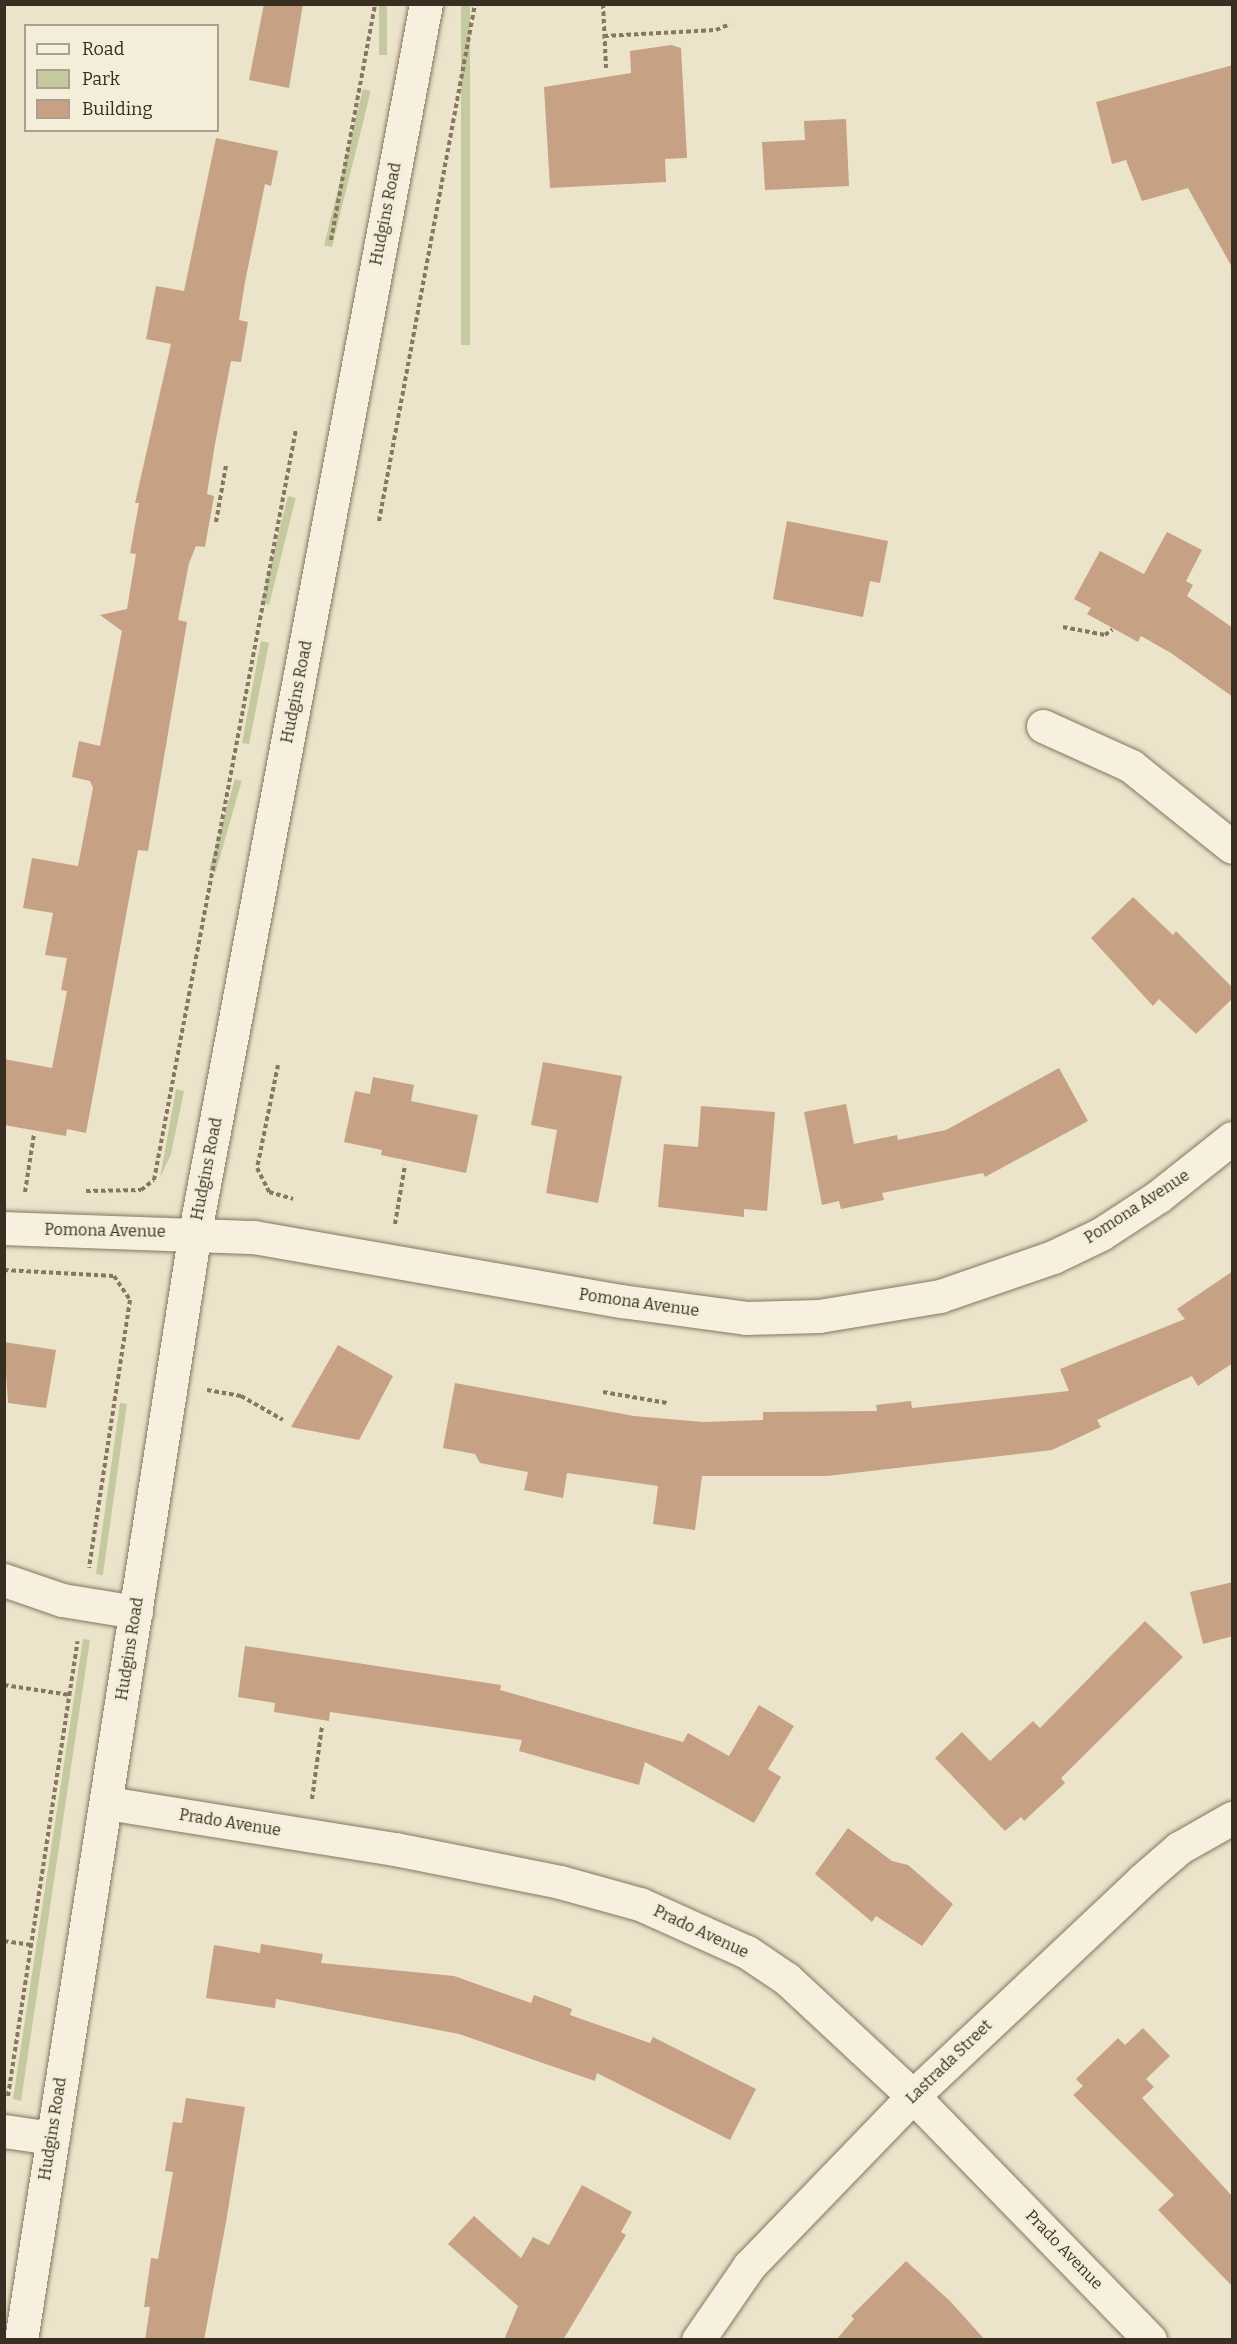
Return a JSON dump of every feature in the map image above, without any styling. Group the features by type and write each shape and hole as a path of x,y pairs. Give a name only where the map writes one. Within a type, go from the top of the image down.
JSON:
{"street":[{"name":"Hudgins Road","path":"21,2340 195,1232 426,4"},
{"path":"1043,726 1131,766 1233,848"},
{"name":"Pomona Avenue","path":"13,1229 195,1232 388,1258 564,1292 746,1318 880,1308 1001,1278 1082,1243 1159,1196 1233,1138"},
{"path":"4,1580 84,1604 136,1612"},
{"name":"Prado Avenue","path":"107,1803 307,1835 560,1882 696,1927 787,1978 913,2096 1150,2340"},
{"name":"Lastrada Street","path":"698,2340 749,2266 913,2096 1149,1874 1188,1842 1233,1818"},
{"path":"5,2120 52,2138"}],"path":[{"path":"331,240 375,4"},
{"path":"379,521 475,4"},
{"path":"603,4 606,68"},
{"path":"604,36 716,30 730,24"},
{"path":"84,1191 141,1190 154,1180 296,429"},
{"path":"216,522 226,465"},
{"path":"1063,627 1105,635 1112,630"},
{"path":"278,1065 256,1168 269,1192 293,1199"},
{"path":"13,1229 25,1191 34,1134"},
{"path":"388,1258 405,1165"},
{"path":"15,1190 37,1191"},
{"path":"4,1270 114,1276 130,1300 5,2120"},
{"path":"169,1386 241,1396 283,1420"},
{"path":"603,1392 667,1402"},
{"path":"4,1685 70,1695"},
{"path":"307,1835 322,1726"},
{"path":"4,1941 32,1945"}],"green space":[{"path":"379,5 387,5 387,55 379,55"},
{"path":"461,5 470,5 470,345 461,345"},
{"path":"363,89 371,91 332,247 324,245"},
{"path":"288,496 296,498 269,605 261,603"},
{"path":"261,641 269,643 249,744 242,743"},
{"path":"235,779 242,781 216,872 209,870"},
{"path":"176,1089 184,1091 171,1154 160,1178"},
{"path":"120,1403 127,1404 103,1575 96,1574"},
{"path":"83,1639 90,1640 21,2101 13,2099"}],"building":[{"path":"264,4 303,4 289,88 249,80"},
{"path":"671,45 681,48 687,158 665,159 666,182 550,188 544,87 631,73 630,51"},
{"path":"1233,65 1233,269 1188,188 1142,201 1126,160 1112,164 1096,102"},
{"path":"846,119 849,186 765,190 762,142 805,140 804,121"},
{"path":"216,138 278,151 271,186 265,184 245,282 239,320 248,322 241,362 231,361 215,444 207,494 214,496 205,547 196,546 189,563 178,620 187,622 148,851 138,850 86,1133 67,1129 66,1136 4,1125 4,1059 52,1068 67,991 61,990 67,958 45,955 53,913 23,908 32,858 78,866 93,788 90,781 72,777 79,741 100,746 122,631 100,615 127,609 136,554 130,553 139,503 135,503 171,344 146,339 156,286 184,291"},
{"path":"787,521 888,541 880,583 870,581 863,617 773,599"},
{"path":"1167,532 1202,550 1186,581 1193,585 1187,596 1233,628 1233,697 1171,653 1141,636 1138,642 1087,614 1091,608 1074,599 1100,551 1144,574"},
{"path":"1133,897 1173,935 1176,931 1233,988 1233,998 1196,1034 1159,999 1153,1006 1091,938"},
{"path":"543,1062 622,1076 598,1203 546,1193 557,1130 531,1125"},
{"path":"1059,1068 1088,1121 985,1177 983,1173 882,1193 884,1200 841,1209 839,1201 822,1205 804,1112 846,1104 854,1144 897,1135 898,1140 946,1130"},
{"path":"373,1077 414,1085 411,1101 478,1115 466,1173 381,1155 382,1150 344,1142 355,1091 370,1094"},
{"path":"701,1106 775,1112 767,1211 744,1209 744,1217 658,1207 664,1144 698,1147"},
{"path":"1233,1271 1233,1363 1198,1386 1192,1376 1097,1420 1101,1427 1052,1450 827,1476 702,1476 695,1530 653,1524 658,1486 567,1473 563,1498 524,1490 528,1472 480,1463 475,1454 443,1448 455,1383 634,1416 703,1422 763,1420 763,1412 877,1411 876,1405 911,1401 912,1408 1069,1391 1060,1369 1185,1319 1177,1309"},
{"path":"4,1342 56,1350 46,1408 8,1403"},
{"path":"338,1345 393,1376 359,1440 291,1427"},
{"path":"1233,1582 1233,1636 1203,1644 1190,1592"},
{"path":"1145,1621 1183,1657 1061,1778 1065,1783 1024,1821 1021,1817 1005,1831 935,1758 962,1732 990,1761 1033,1721 1040,1728"},
{"path":"245,1646 501,1685 500,1690 683,1742 688,1733 729,1756 759,1705 794,1726 768,1769 781,1777 754,1823 645,1762 639,1785 519,1751 522,1740 330,1712 329,1721 274,1712 275,1703 238,1697"},
{"path":"848,1828 892,1861 908,1865 953,1904 922,1946 876,1916 872,1922 815,1874"},
{"path":"261,1944 323,1954 321,1963 454,1976 531,2003 534,1995 572,2009 570,2015 650,2043 653,2037 756,2089 730,2140 597,2073 595,2081 459,2034 276,1999 275,2008 206,1998 214,1945 260,1953"},
{"path":"1143,2028 1170,2056 1146,2079 1154,2087 1142,2098 1233,2197 1233,2287 1158,2210 1174,2195 1073,2095 1083,2086 1076,2079 1118,2038 1125,2045"},
{"path":"186,2098 245,2107 226,2222 204,2340 145,2340 150,2307 144,2307 151,2258 158,2259 173,2172 165,2171 173,2122 182,2123"},
{"path":"582,2185 632,2212 621,2232 626,2235 563,2340 504,2340 518,2306 448,2244 474,2216 521,2258 533,2237 549,2245"},
{"path":"906,2261 950,2301 985,2340 836,2340 854,2319 851,2316"}]}
